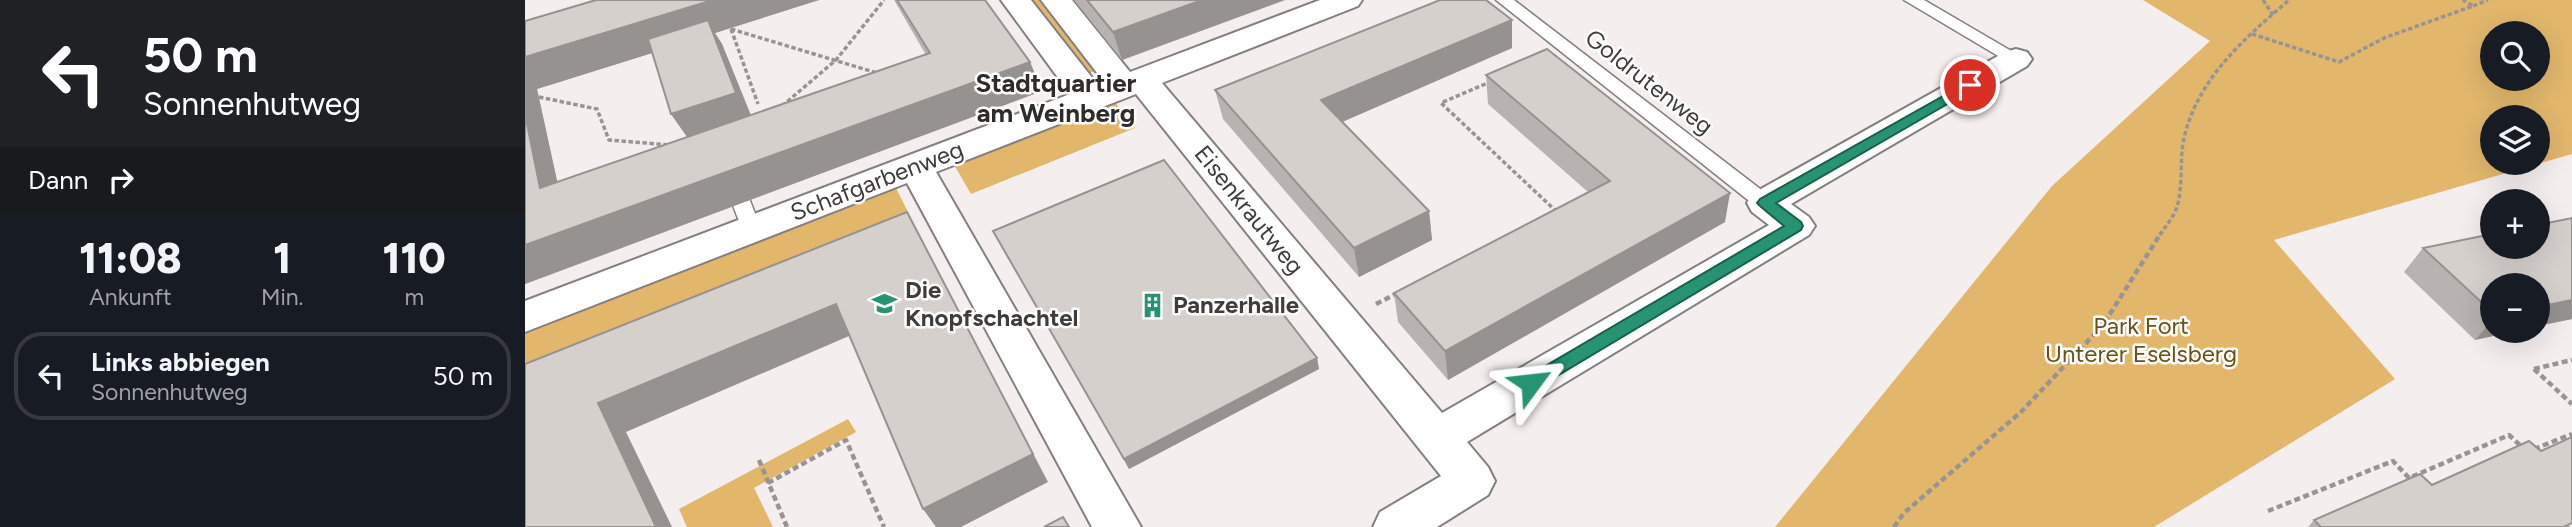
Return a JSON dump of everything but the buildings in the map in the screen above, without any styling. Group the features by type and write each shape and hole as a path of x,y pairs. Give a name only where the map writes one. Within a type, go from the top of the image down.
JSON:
{"street":[{"path":"1016,0 1090,98"},
{"name":"Eisenkrautweg","path":"1056,0 1133,82 1341,322 1472,481 1397,527"},
{"name":"Schafgarbenweg","path":"525,317 746,216 915,166 1347,0"},
{"path":"1437,438 1795,226 1765,203 2016,59"},
{"path":"915,166 1117,527"}],"lane":[{"name":"Goldrutenweg","path":"1504,0 1765,203"},
{"path":"1912,0 2016,59"},
{"path":"1637,135 1662,122"}],"path":[{"path":"774,112 836,60 884,0"},
{"path":"2263,0 2273,15"},
{"path":"1894,527 1904,513 2021,412 2103,325 2176,210 2183,142 2192,108 2206,83 2251,33 2289,0"},
{"path":"2463,0 2473,6"},
{"path":"2251,33 2339,62 2384,38 2488,0"},
{"path":"758,104 731,29 887,76"},
{"path":"1504,75 1441,103 1558,211 1546,217"},
{"path":"539,97 597,109 609,140 681,145"},
{"path":"1341,322 1401,291"},
{"path":"2572,360 2534,369 2572,404"},
{"path":"2268,511 2393,461 2409,478 2509,435 2527,451 2572,434"},
{"path":"768,483 846,440 884,527"},
{"path":"759,460 787,527"}],"green space":[{"path":"1018,0 1054,0 1107,66 1077,78"},
{"name":"Park Fort Unterer Eselsberg","path":"2143,0 2572,0 2572,154 2550,160 2550,105 2480,105 2480,175 2499,175 2274,240 2395,379 2154,527 1775,527 2052,186 2210,41"},
{"path":"1114,101 1135,128 971,194 953,163"},
{"path":"895,186 911,218 525,372 525,329"},
{"path":"848,419 856,432 754,488 773,527 687,527 679,509"}],"place":[{"name":"Die Knopfschachtel","path":"885,304"},
{"name":"Panzerhalle","path":"1153,305"}],"district":[{"name":"Stadtquartier am Weinberg","path":"1056,98"}],"route":[{"path":"1531,383 1795,226 1765,203 1970,85"}]}
